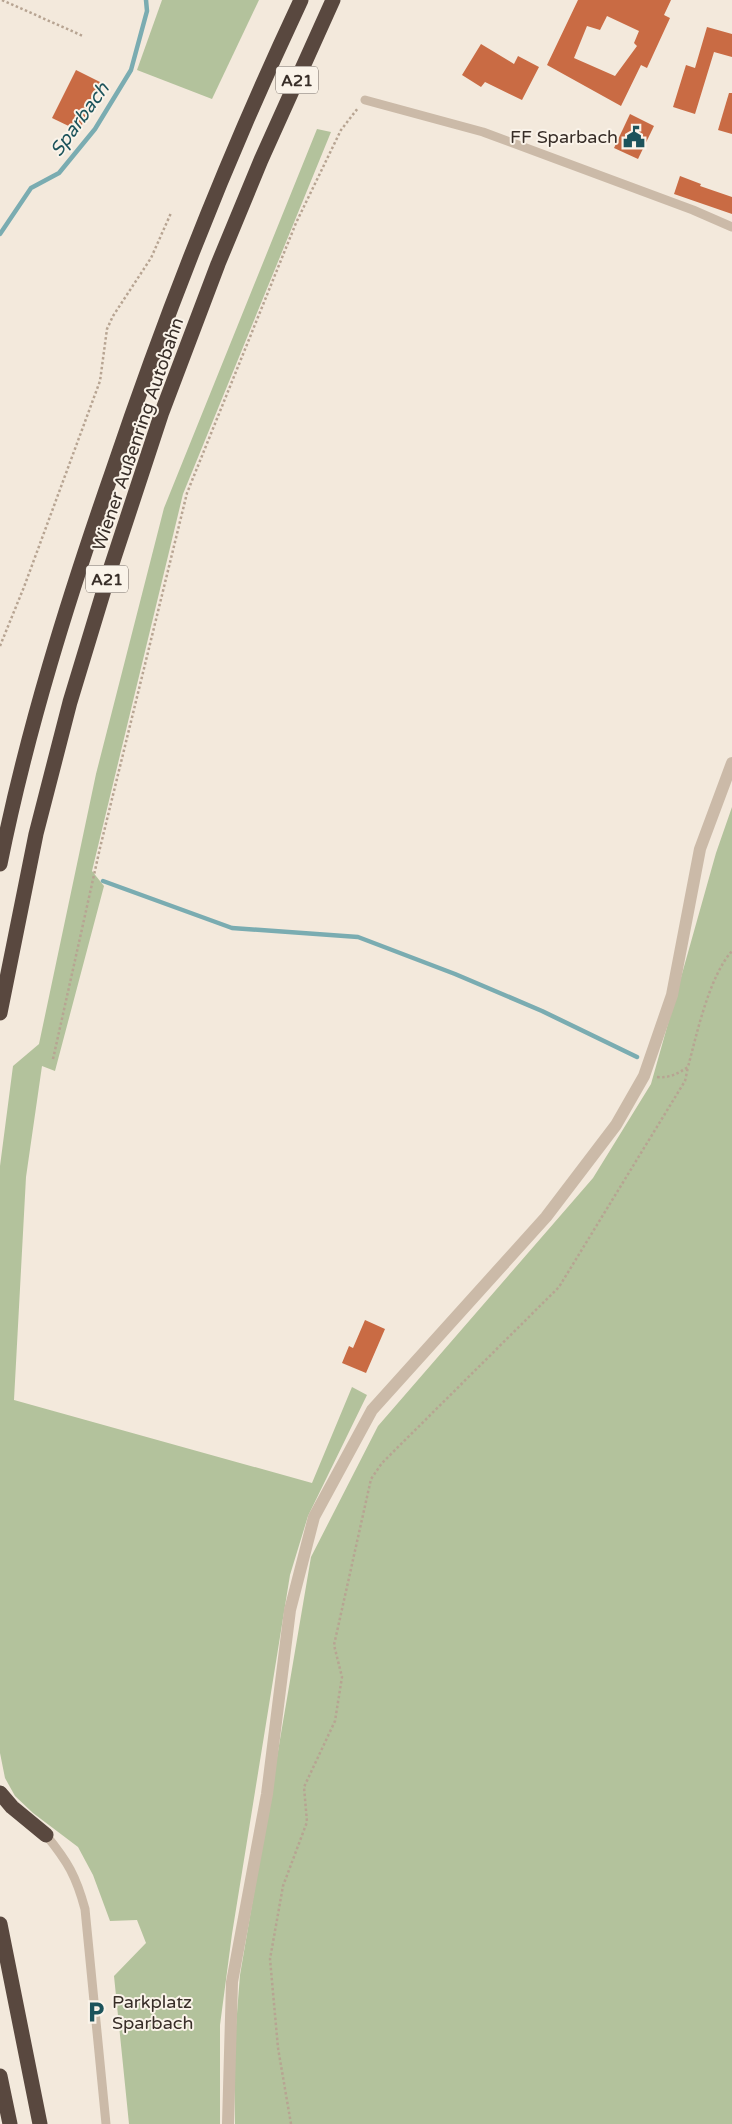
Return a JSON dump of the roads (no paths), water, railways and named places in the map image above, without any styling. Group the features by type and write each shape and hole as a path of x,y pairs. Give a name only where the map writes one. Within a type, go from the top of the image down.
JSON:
{"highway":[{"name":"Wiener Außenring Autobahn","path":"0,864 44,688 92,529 192,250 300,0"},
{"name":"Wiener Außenring Autobahn","path":"0,1013 36,834 70,702 119,542 162,412 218,264 261,160 333,0"},
{"path":"0,1793 12,1807 46,1835"},
{"path":"0,1924 40,2124"},
{"path":"0,2076 10,2124"}],"street":[{"path":"228,2124 232,1982 267,1794 290,1610 314,1517 372,1410 546,1217 616,1125 644,1076 672,995 700,849 732,763"}],"lane":[{"path":"365,100 483,132 732,227"},
{"path":"46,1835 65,1858 78,1882 86,1910 106,2124"}],"waterway":[{"name":"Sparbach","path":"0,234 31,188 59,173 95,129 131,70 147,11 146,0"},
{"path":"103,881 232,928 358,937 455,974 542,1011 637,1057"}],"place":[{"name":"FF Sparbach","path":"634,137"},
{"name":"Parkplatz Sparbach","path":"96,2012"}]}
